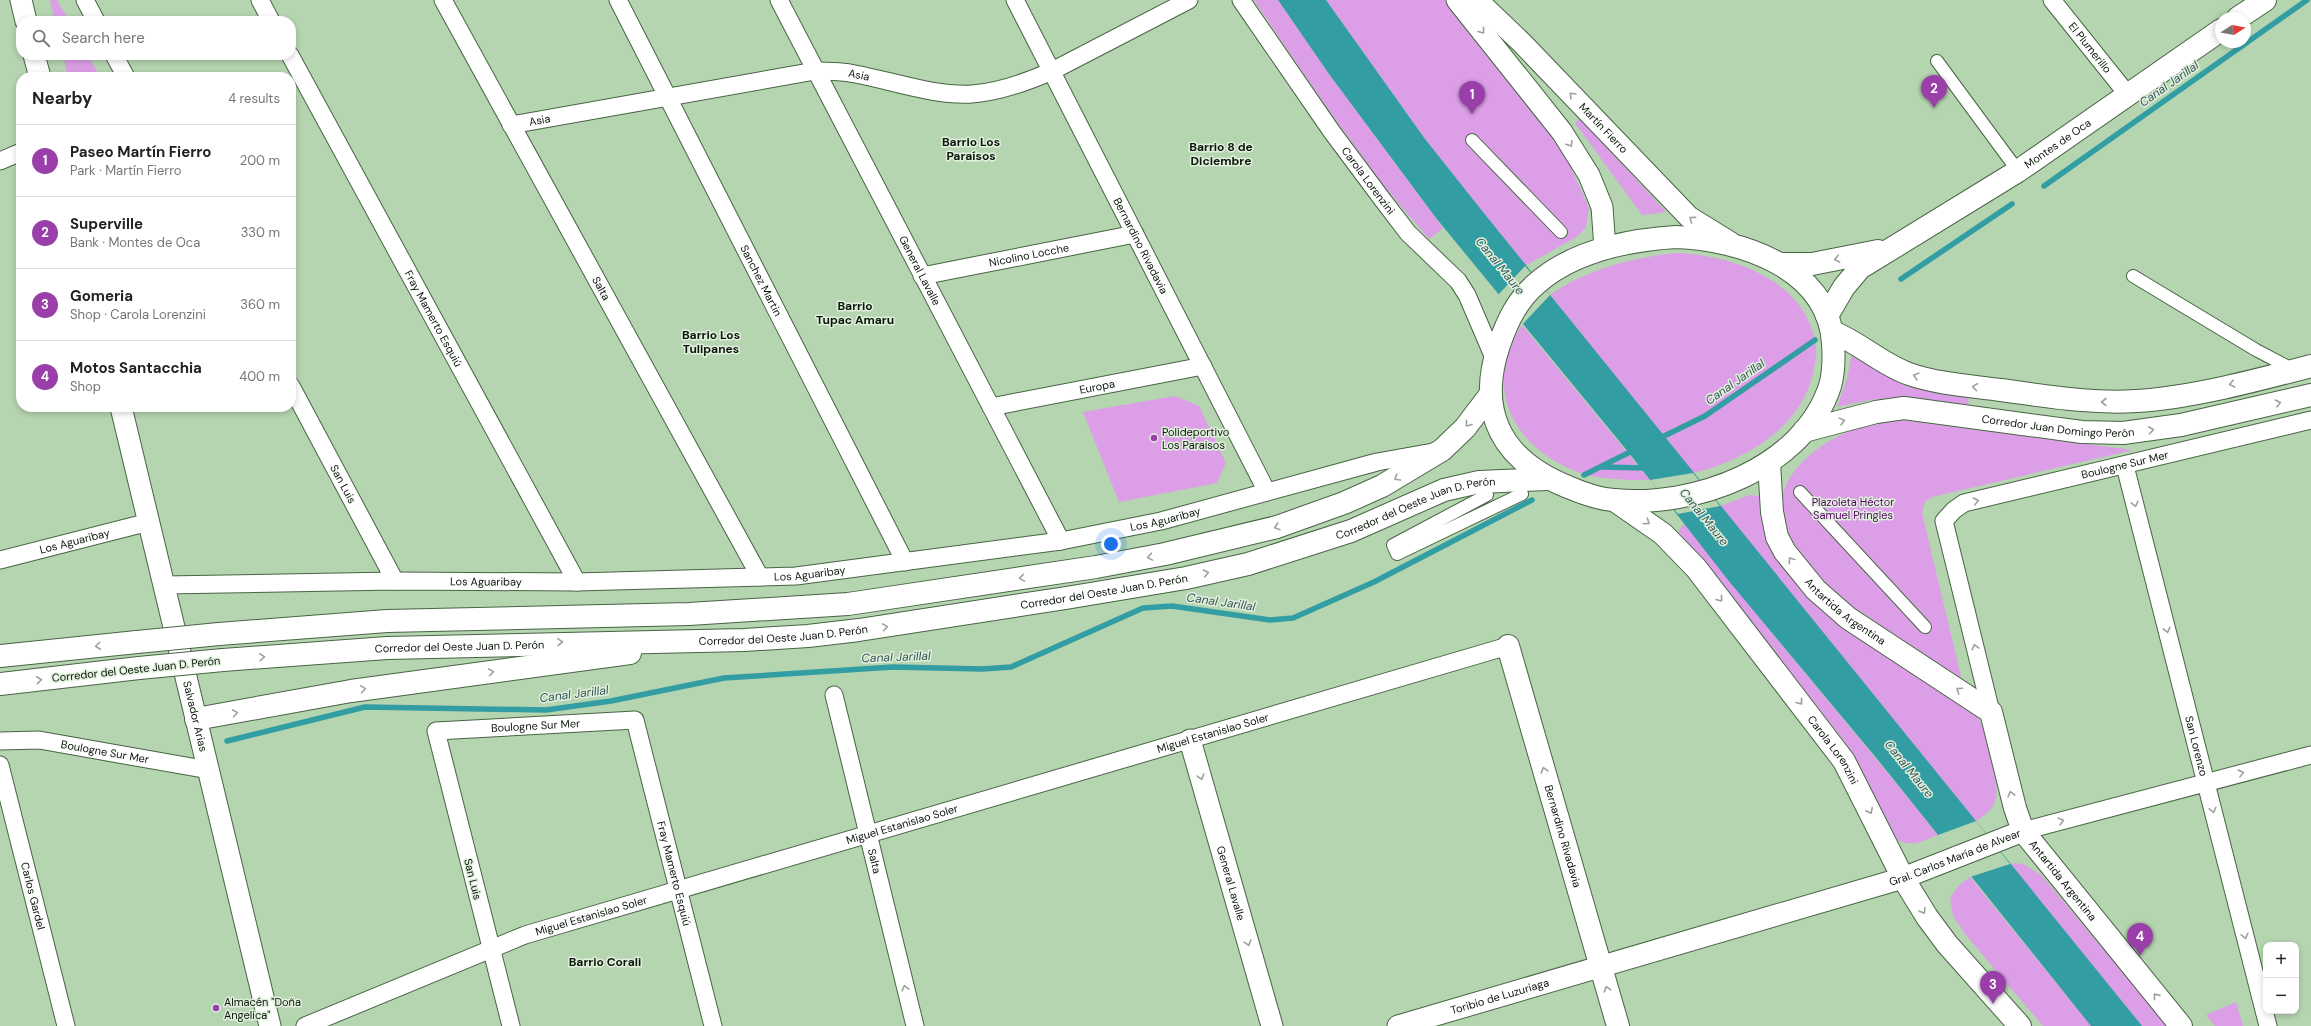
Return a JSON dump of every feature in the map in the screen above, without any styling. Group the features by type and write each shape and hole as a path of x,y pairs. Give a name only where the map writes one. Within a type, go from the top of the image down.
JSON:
{"main road":[{"path":"2247,12 2265,0"},
{"name":"Montes de Oca","path":"1830,324 1852,276 1889,249 1937,222 2018,171 2215,34"},
{"path":"1676,237 1700,238 1737,246 1781,264 1803,281 1817,298 1830,324 1834,357 1830,386 1822,404 1804,430 1769,463 1742,477 1707,490 1665,499 1614,500 1582,493 1547,479 1515,456 1500,430 1490,395 1494,358 1512,312 1538,281 1562,267 1605,248 1652,238 1676,237"},
{"name":"Montes de Oca","path":"1781,264 1812,264 1889,249"},
{"path":"1830,324 1880,360 1909,374 1954,384 2094,402 2137,401 2163,398 2303,368"},
{"path":"0,656 219,634 387,621 689,614 848,604 1096,566 1224,541 1277,527 1344,503 1382,486 1442,450 1465,428 1490,395"},
{"name":"Corredor Juan Domingo Perón","path":"1804,430 1876,412 1904,408 2082,432 2123,433 2181,425 2311,395"},
{"name":"Antartida Argentina","path":"1769,463 1772,512 1777,537 1785,552 1816,590 1848,618 1991,712 2015,808 2023,831 2181,1026"},
{"name":"Corredor del Oeste Juan D. Perón","path":"0,684 223,660 394,648 744,640 808,636 859,630 1194,576 1248,564 1351,531 1444,490 1480,482 1515,479 1547,479"},
{"name":"Carola Lorenzini","path":"1614,500 1664,534 1687,557 1825,735 1854,778 1903,878 1927,917 1947,944 2020,1026"},
{"path":"196,719 351,691 561,662 744,640"},
{"name":"Bernardino Rivadavia","path":"1508,646 1618,1026"}],"street":[{"path":"21,0 25,16"},
{"path":"85,0 93,16"},
{"path":"260,0 268,16"},
{"name":"Salta","path":"443,0 760,577"},
{"name":"Sanchez Martin","path":"618,0 905,562"},
{"name":"General Lavalle","path":"779,0 1061,540"},
{"name":"Bernardino Rivadavia","path":"1015,0 1268,492"},
{"name":"Asia","path":"511,125 815,71 853,73 937,91 972,94 1029,81 1052,71 1189,0"},
{"name":"Carola Lorenzini","path":"1241,0 1332,132 1408,233 1458,281 1467,295 1494,358"},
{"path":"1457,0 1562,132 1589,175 1602,208 1605,248"},
{"name":"Martín Fierro","path":"1477,0 1522,43 1689,217 1737,246"},
{"name":"El Plumerillo","path":"2052,0 2128,95"},
{"path":"35,60 39,72"},
{"path":"117,60 123,72"},
{"name":"Fray Mamerto Esquiú","path":"293,60 577,582"},
{"path":"1936,60 2018,171"},
{"path":"1472,140 1561,232"},
{"path":"0,161 16,154"},
{"name":"Nicolino Locche","path":"922,276 1136,234"},
{"path":"2133,276 2256,350 2303,368"},
{"name":"Europa","path":"991,407 1203,366"},
{"name":"San Luis","path":"296,395 395,581"},
{"name":"Salvador Arias","path":"122,412 270,1026"},
{"name":"Boulogne Sur Mer","path":"1944,521 1954,510 1964,503 2125,466 2311,420"},
{"name":"Los Aguaribay","path":"164,585 395,581 577,582 796,576 1061,540 1161,521 1377,462 1442,450"},
{"name":"San Lorenzo","path":"2125,466 2268,1026"},
{"path":"1487,495 1393,545 1397,554 1522,494 1515,479"},
{"path":"1800,492 1924,627"},
{"name":"Antartida Argentina","path":"1944,521 1991,712"},
{"name":"Los Aguaribay","path":"0,560 149,522"},
{"name":"Miguel Estanislao Soler","path":"305,1026 490,948 525,935 1508,646"},
{"name":"Salta","path":"834,696 915,1026"},
{"name":"Fray Mamerto Esquiú","path":"635,720 713,1026"},
{"name":"Boulogne Sur Mer","path":"436,731 635,720"},
{"name":"San Luis","path":"436,731 510,1026"},
{"name":"Boulogne Sur Mer","path":"0,741 39,740 209,770"},
{"name":"General Lavalle","path":"1190,740 1272,1026"},
{"name":"Gral. Carlos María de Alvear","path":"1601,967 1903,878 2023,831 2311,755"},
{"name":"Carlos Gardel","path":"0,765 66,1026"},
{"name":"Toribio de Luzuriaga","path":"1398,1026 1601,967"}],"green space":[{"path":"50,0 57,0 66,16 54,16"},
{"path":"1254,0 1278,0 1329,74 1443,228 1429,239 1384,186 1329,111"},
{"path":"1326,0 1447,0 1561,146 1589,208 1586,227 1578,236 1525,266 1425,139"},
{"path":"64,60 91,60 97,72 67,72"},
{"path":"1580,118 1666,212 1642,215 1575,123"},
{"path":"1676,253 1721,259 1743,266 1764,276 1783,289 1798,304 1810,323 1816,346 1813,373 1806,393 1796,410 1783,426 1768,439 1750,451 1712,468 1693,473 1550,295 1579,278 1610,266 1643,258"},
{"path":"1522,325 1650,480 1605,478 1578,472 1555,461 1536,447 1521,431 1510,412 1505,392 1504,370 1510,348"},
{"path":"1852,351 1905,386 1969,397 1968,406 1901,399 1875,399 1837,407 1847,379"},
{"name":"Polideportivo Los Paraisos","path":"1175,396 1199,406 1226,463 1217,483 1119,502 1083,412"},
{"name":"Plazoleta Héctor Samuel Pringles","path":"1890,420 1902,420 2133,450 1932,497 1925,502 1922,513 1962,681 1832,592 1818,577 1800,552 1787,529 1783,517 1782,504 1788,480 1806,458 1828,442 1852,430"},
{"path":"1750,495 1759,496 1761,499 1766,535 1977,715 1989,745 1996,781 1994,804 1982,817 1976,821 1720,506"},
{"path":"1683,525 1686,525 1748,604 1938,835 1917,843 1902,842 1897,839 1844,741 1683,538 1678,531"},
{"path":"2010,864 2023,864 2041,875 2168,1026 2142,1026"},
{"path":"1970,877 2091,1026 2043,1026 1965,934 1953,916 1950,898 1959,885"},
{"path":"2236,1002 2243,1026 2215,1026 2206,1015"}],"water":[{"name":"Canal Maure","path":"1278,0 1326,0 1425,139 1483,212 2142,1026 2091,1026 1878,760 1728,580 1629,453 1436,218 1329,74"}],"pier":[{"path":"1525,266 1550,295 1522,325 1498,295"},
{"path":"1693,473 1720,506 1678,514 1650,480"},
{"path":"1976,821 2010,864 1970,877 1938,835"}],"waterway":[{"name":"Canal Jarillal","path":"2044,186 2307,0"},
{"path":"1901,279 2012,204"},
{"name":"Canal Jarillal","path":"1658,439 1705,416 1815,340"},
{"path":"1584,475 1634,450"},
{"path":"1601,467 1647,468"},
{"name":"Canal Jarillal","path":"227,741 365,707 546,710 611,701 724,678 893,667 982,669 1011,667 1143,608 1172,606 1270,620 1293,618 1374,582 1532,500"}],"place":[{"name":"Superville","path":"1934,108"},
{"name":"Paseo Martín Fierro","path":"1472,114"},
{"name":"Polideportivo Los Paraisos","path":"1154,438"},
{"name":"Motos Santacchia","path":"2140,956"},
{"name":"Gomeria","path":"1993,1004"},
{"name":"Almacén \"Doña Angelica\"","path":"216,1008"}],"district":[{"name":"Barrio Los Paraísos","path":"971,149"},
{"name":"Barrio 8 de Diciembre","path":"1221,154"},
{"name":"Barrio Tupac Amaru","path":"855,313"},
{"name":"Barrio Los Tulipanes","path":"711,342"},
{"name":"Barrio Corali","path":"605,962"}]}
